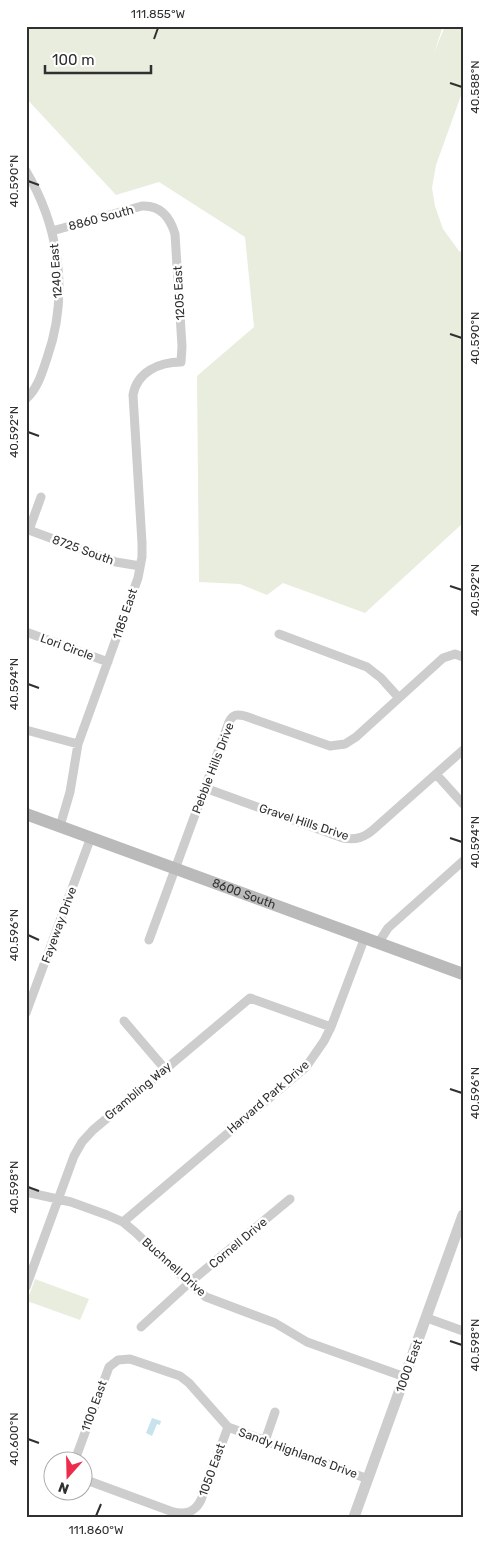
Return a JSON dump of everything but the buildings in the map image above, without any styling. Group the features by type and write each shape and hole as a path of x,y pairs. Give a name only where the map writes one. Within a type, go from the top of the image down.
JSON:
{"main road":[{"name":"8600 South","path":"26,814 463,974"}],"street":[{"name":"1240 East","path":"26,399 40,380 51,345 58,308 59,284 58,257 52,231 37,191 27,172"},
{"name":"8860 South","path":"52,231 142,206 149,206 163,212 172,224"},
{"name":"1205 East","path":"133,395 138,380 144,374 160,365 170,362 181,362 182,346 175,234 172,224"},
{"name":"1185 East","path":"60,826 70,792 78,744 140,566 142,543 133,395"},
{"path":"28,530 41,497"},
{"name":"8725 South","path":"28,530 116,562 140,566"},
{"name":"Lori Circle","path":"26,632 108,662"},
{"path":"279,634 367,667 381,678 399,698"},
{"name":"Pebble Hills Drive","path":"150,940 228,722 233,716 245,716 322,744 338,746 356,737 443,658 459,656"},
{"path":"26,730 78,744"},
{"name":"Gravel Hills Drive","path":"204,788 343,838 352,839 368,834 463,750"},
{"path":"436,774 463,804"},
{"name":"Fayeway Drive","path":"26,1014 91,837"},
{"path":"379,942 388,928 463,861"},
{"name":"Harvard Park Drive","path":"123,1222 306,1067 320,1048 331,1027 364,937"},
{"name":"Grambling Way","path":"26,1287 74,1156 87,1136 164,1069 250,998 331,1027"},
{"path":"124,1021 164,1069"},
{"name":"Buchnell Drive","path":"26,1192 59,1198 123,1222 189,1284 206,1297 275,1323 307,1342 405,1377"},
{"name":"Cornell Drive","path":"141,1326 290,1199"},
{"name":"1000 East","path":"354,1517 463,1215"},
{"path":"427,1318 463,1331"},
{"name":"1100 East","path":"79,1450 106,1372 113,1363 123,1358 136,1360 185,1379 228,1427"},
{"path":"265,1441 275,1412"},
{"name":"Sandy Highlands Drive","path":"228,1427 368,1479"},
{"name":"1050 East","path":"92,1482 173,1512 185,1513 193,1510 201,1500 228,1427"}],"shaded area":[{"path":"26,26 443,26 434,53 445,26 463,26 463,90 436,165 432,188 435,206 443,229 459,251 463,253 463,523 365,613 283,583 267,595 240,584 199,582 197,376 254,327 245,237 159,182 116,195 26,98"},
{"path":"35,1279 89,1299 80,1320 27,1301"}],"water":[{"path":"152,1418 161,1421 160,1425 157,1424 152,1436 146,1433"}]}
